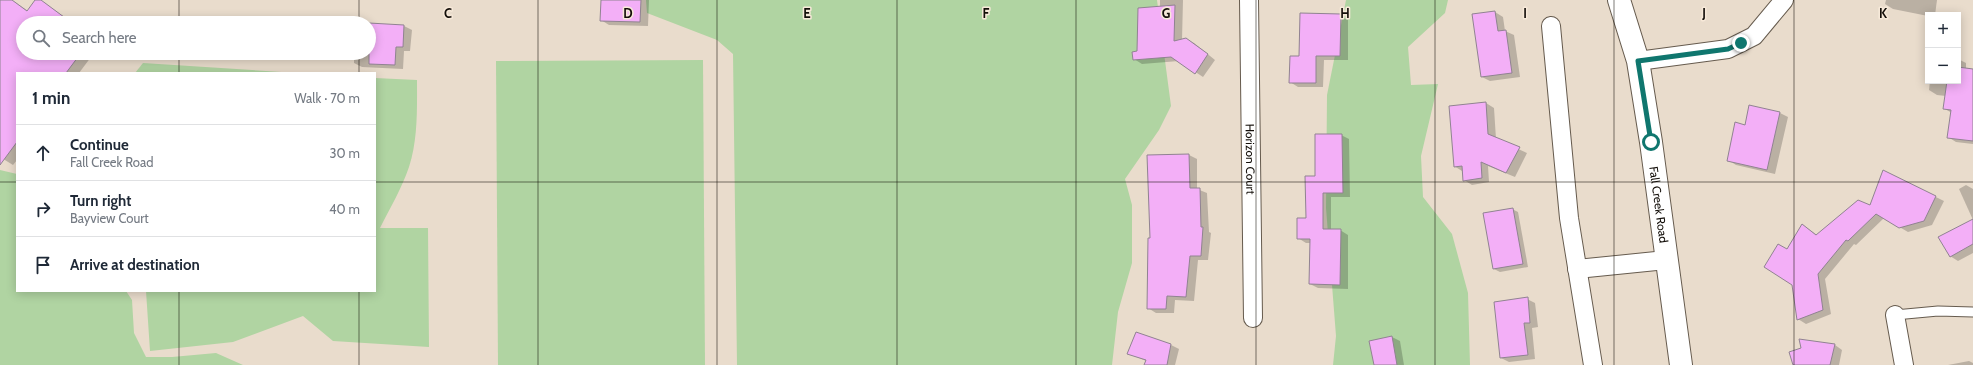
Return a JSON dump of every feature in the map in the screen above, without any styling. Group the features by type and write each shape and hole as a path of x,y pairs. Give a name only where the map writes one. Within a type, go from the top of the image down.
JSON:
{"main road":[{"name":"Fall Creek Road","path":"1619,0 1638,61 1651,142 1680,365"}],"street":[{"name":"Horizon Court","path":"1250,0 1253,318"},
{"path":"1638,61 1728,49 1754,36 1784,0"},
{"path":"1551,26 1569,218 1593,365"},
{"path":"1577,269 1666,260"},
{"path":"1895,315 1904,365"}],"lane":[{"path":"1895,315 1938,310 1973,312"}],"green space":[{"path":"646,0 1157,0 1171,106 1159,130 1125,179 1132,205 1132,263 1118,312 1112,365 737,365 733,54 717,40 647,13"},
{"path":"1346,0 1448,0 1445,13 1408,47 1411,85 1438,84 1421,156 1423,197 1452,234 1468,293 1470,365 1333,365 1336,336 1326,208 1327,95"},
{"path":"703,60 705,365 498,365 496,61"},
{"path":"143,63 282,72 136,72"},
{"path":"376,78 417,80 416,124 412,156 403,183 380,228 428,228 429,347 333,341 303,316 233,342 150,351 146,292 376,292"},
{"path":"0,170 16,174 16,292 127,292 132,300 134,333 146,357 172,357 216,353 243,365 0,365"}],"building":[{"path":"0,0 12,0 27,11 35,0 41,0 63,16 16,16 16,60 76,60 67,72 16,72 16,143 0,165"},
{"path":"601,0 641,0 640,22 600,21"},
{"path":"1175,5 1174,41 1186,38 1208,54 1195,74 1171,57 1133,60 1132,52 1137,51 1138,8"},
{"path":"1495,11 1498,31 1506,30 1512,73 1481,77 1472,14"},
{"path":"1300,13 1341,14 1340,56 1316,56 1316,83 1289,83 1290,56 1299,56"},
{"path":"376,23 404,25 403,47 396,47 395,65 369,64 369,60 376,60"},
{"path":"1961,67 1973,69 1973,141 1947,138 1951,110 1943,109 1947,84 1961,84"},
{"path":"1486,102 1488,134 1520,147 1506,173 1481,162 1482,178 1463,181 1462,166 1454,167 1449,106"},
{"path":"1749,105 1780,112 1767,170 1727,161 1735,122 1745,125"},
{"path":"1315,134 1342,134 1343,193 1323,193 1323,229 1341,229 1340,285 1309,284 1310,239 1297,239 1297,218 1306,218 1305,176 1315,176"},
{"path":"1189,154 1190,188 1200,188 1201,227 1203,227 1201,256 1190,256 1186,297 1167,296 1166,309 1147,309 1148,238 1150,238 1147,155"},
{"path":"1883,170 1936,196 1924,221 1899,228 1876,214 1848,241 1846,240 1818,274 1823,310 1797,320 1792,285 1764,267 1778,244 1787,249 1802,224 1816,235 1858,200 1870,205"},
{"path":"1513,208 1523,264 1493,269 1483,213"},
{"path":"1973,219 1973,244 1950,257 1938,237"},
{"path":"1528,297 1530,323 1524,323 1528,355 1500,358 1494,302"},
{"path":"1136,332 1171,344 1167,365 1144,365 1146,360 1127,354"},
{"path":"1392,336 1397,365 1374,365 1369,341"},
{"path":"1799,339 1835,344 1830,365 1793,365 1789,352 1801,348"}],"route":[{"path":"1651,142 1638,61 1728,49 1741,43"}]}
